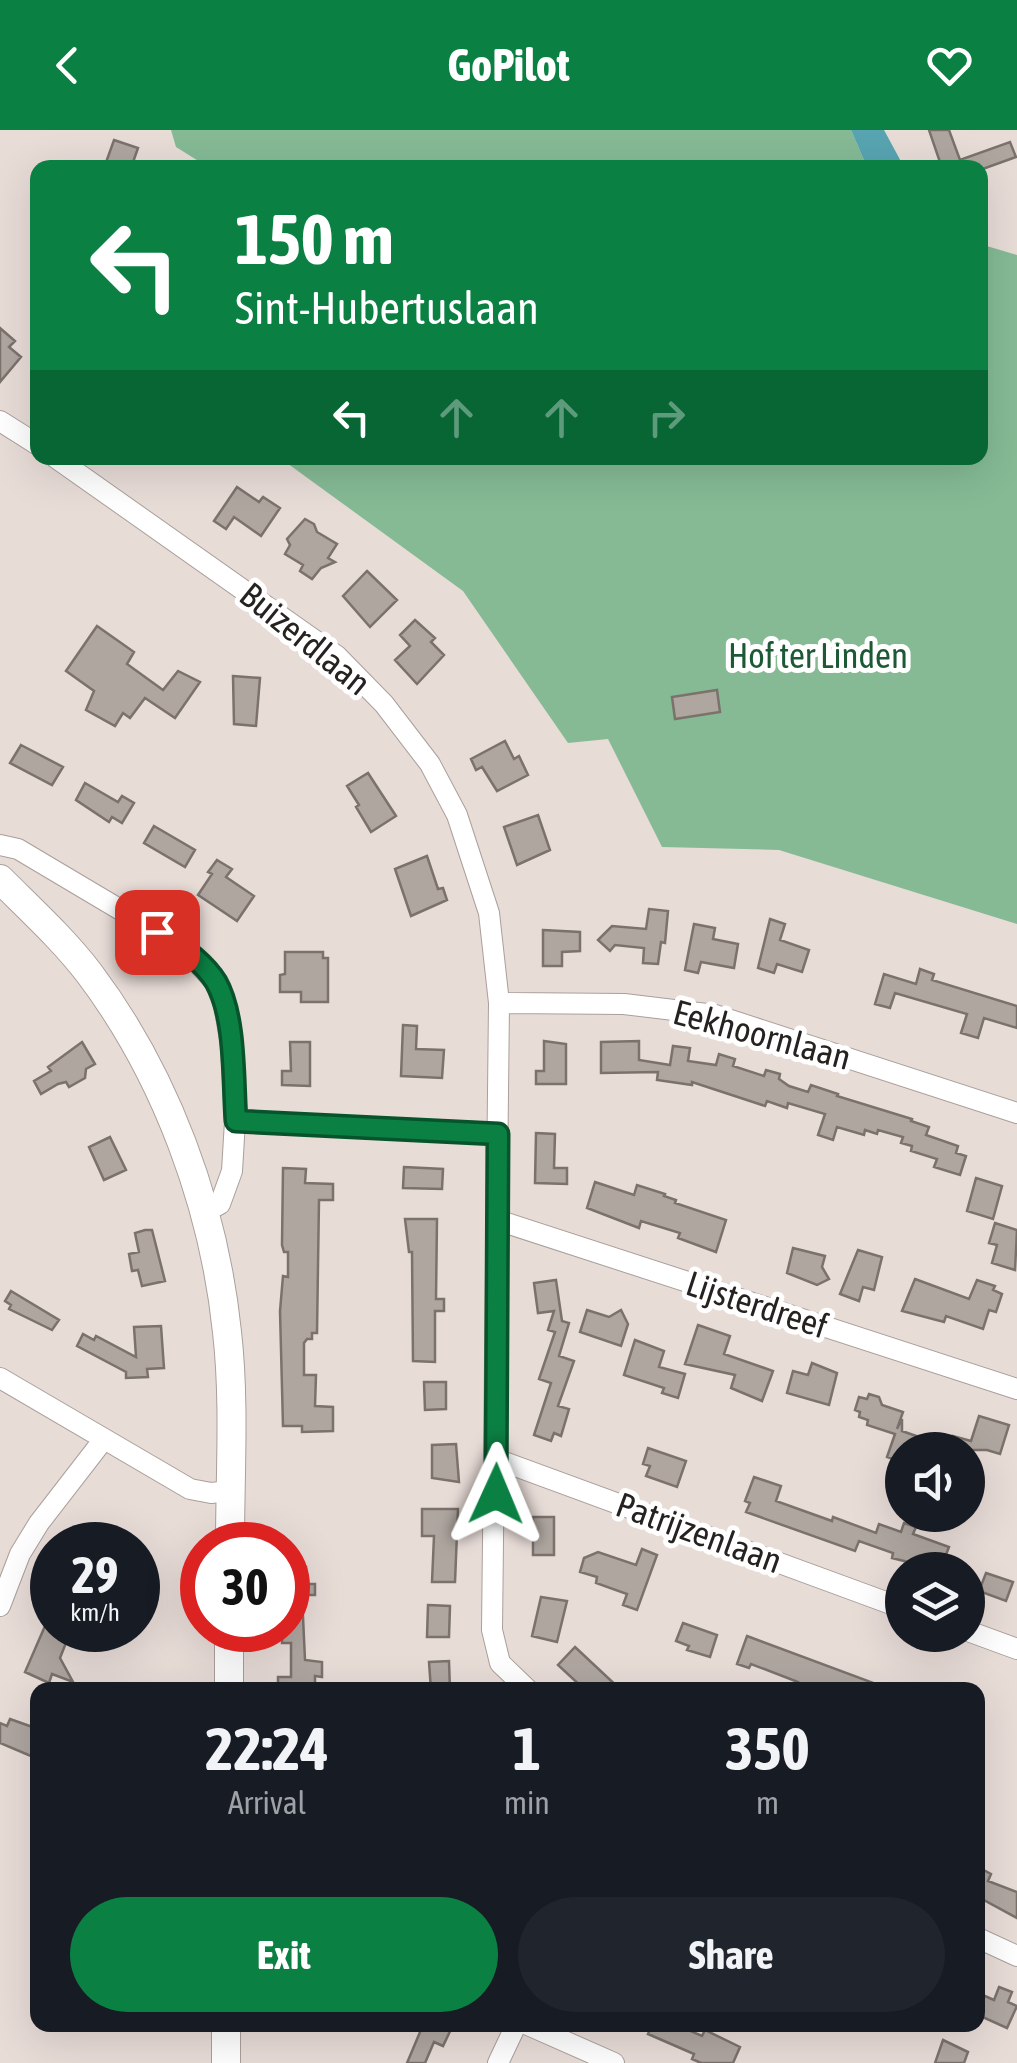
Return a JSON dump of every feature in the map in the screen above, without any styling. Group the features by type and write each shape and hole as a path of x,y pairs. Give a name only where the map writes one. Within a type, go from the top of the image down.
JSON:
{"main road":[{"path":"0,879 89,974 153,1076 193,1173 216,1254 228,1335 230,1522"},
{"path":"229,1652 229,1682"},
{"path":"226,2032 226,2063"}],"street":[{"path":"0,421 30,440"},
{"name":"Buizerdlaan","path":"66,465 338,656 384,704 430,764 457,816 489,914 499,1003 492,1630 500,1664 519,1682"},
{"path":"0,844 30,856 183,947 215,982 224,1005 231,1045 236,1121 232,1171 220,1204 205,1212"},
{"name":"Eekhoornlaan","path":"499,1003 624,1004 715,1014 1017,1113"},
{"path":"236,1121 498,1134"},
{"name":"Lijsterdreef","path":"497,1220 1017,1390"},
{"path":"0,1378 190,1489 211,1493 230,1490"},
{"path":"0,1606 20,1554 39,1523 104,1438"},
{"name":"Patrijzenlaan","path":"496,1459 885,1602"},
{"path":"985,1638 1017,1650"},
{"path":"985,1941 1017,1956"},
{"path":"498,2063 513,2032"},
{"path":"544,2032 614,2063"}],"green space":[{"path":"171,130 851,130 864,160 197,160 176,147"},
{"name":"Hof ter Linden","path":"988,246 1017,255 1017,924 779,850 662,847 608,739 568,743 463,591 290,465 988,465"}],"water":[{"path":"851,130 884,130 900,160 864,160"}],"building":[{"path":"929,130 949,130 960,160 939,160"},
{"path":"114,140 138,148 134,160 107,160"},
{"path":"1010,142 1016,157 988,167 988,160 960,160"},
{"path":"0,328 15,341 9,347 21,357 0,382"},
{"path":"237,487 259,502 263,497 280,508 261,536 234,517 226,529 214,521"},
{"path":"305,519 337,544 328,558 335,562 321,568 312,579 300,571 303,565 285,554 290,545 287,539"},
{"path":"367,571 397,600 370,627 343,596"},
{"path":"415,620 435,638 431,642 444,655 417,684 395,660 410,646 400,635"},
{"path":"97,626 134,652 127,664 163,690 178,671 200,682 175,718 145,698 130,718 123,713 115,726 86,710 94,691 66,671"},
{"path":"233,676 260,678 256,726 234,724"},
{"path":"717,690 720,712 675,719 672,697"},
{"path":"505,741 514,759 519,756 528,775 497,791 482,767 476,770 471,759"},
{"path":"21,745 63,767 52,785 10,763"},
{"path":"368,773 396,816 371,832 347,786"},
{"path":"85,783 118,802 122,796 134,803 122,823 112,817 109,822 76,800"},
{"path":"538,815 550,850 517,865 504,827"},
{"path":"154,826 195,850 185,867 144,843"},
{"path":"427,856 438,889 443,888 447,900 411,916 395,869"},
{"path":"217,860 232,869 226,877 254,896 237,921 198,895"},
{"path":"649,909 668,911 658,964 643,963 644,948 615,945 610,951 598,940 612,926 646,929"},
{"path":"770,919 785,924 780,940 809,950 802,972 777,964 774,973 758,968"},
{"path":"694,924 715,928 713,939 738,944 734,968 701,962 698,973 685,970"},
{"path":"543,930 580,932 580,951 562,952 562,966 543,966"},
{"path":"285,952 323,952 323,958 328,958 328,1002 301,1002 301,992 280,992"},
{"path":"920,969 934,974 932,980 1017,1006 1017,1028 984,1018 978,1038 961,1033 967,1014 895,993 890,1008 875,1004 884,974 916,984"},
{"path":"403,1025 417,1026 416,1049 444,1050 442,1078 401,1076"},
{"path":"544,1041 566,1044 566,1084 536,1084 536,1071 544,1071"},
{"path":"639,1041 639,1060 670,1065 673,1046 690,1048 688,1061 716,1065 719,1054 735,1059 733,1066 764,1076 766,1070 780,1074 779,1079 789,1086 808,1092 811,1085 912,1119 929,1127 926,1135 958,1146 956,1153 966,1156 960,1175 934,1167 937,1159 911,1151 912,1146 901,1143 903,1137 878,1130 877,1134 865,1130 864,1135 837,1127 833,1140 818,1135 825,1114 788,1103 787,1108 767,1101 765,1106 692,1082 657,1080 658,1072 601,1073 601,1042"},
{"path":"82,1042 95,1064 86,1069 85,1078 69,1087 66,1082 58,1084 41,1094 34,1081"},
{"path":"290,1042 310,1042 310,1086 282,1085 282,1071 291,1071"},
{"path":"536,1133 555,1134 554,1168 567,1168 567,1184 535,1183"},
{"path":"110,1137 126,1170 104,1180 89,1147"},
{"path":"404,1167 443,1169 442,1189 403,1188"},
{"path":"283,1168 306,1169 305,1183 333,1184 333,1200 319,1200 317,1333 312,1333 312,1339 304,1343 304,1375 316,1375 315,1406 333,1407 333,1431 302,1432 302,1426 283,1426 280,1311 283,1276 288,1277 288,1252 284,1252 282,1245"},
{"path":"976,1178 1002,1186 993,1219 967,1211"},
{"path":"595,1182 634,1195 637,1185 726,1220 716,1252 678,1238 680,1233 641,1221 639,1228 587,1208"},
{"path":"405,1219 437,1219 436,1299 444,1299 444,1311 435,1311 435,1362 413,1361 412,1252"},
{"path":"995,1223 1017,1230 1015,1270 992,1263 997,1245 989,1243"},
{"path":"152,1230 165,1281 142,1286 138,1270 132,1271 129,1254 139,1252 135,1233"},
{"path":"793,1248 825,1256 822,1267 829,1279 817,1285 787,1273"},
{"path":"858,1250 882,1257 874,1290 863,1287 859,1301 840,1294"},
{"path":"915,1279 969,1299 977,1280 995,1286 993,1290 1002,1294 996,1312 989,1310 983,1329 946,1316 944,1322 902,1311"},
{"path":"556,1280 562,1321 569,1323 559,1356 574,1361 558,1406 569,1409 561,1436 554,1433 551,1441 534,1435 551,1383 539,1379 555,1332 548,1330 554,1311 538,1313 534,1283"},
{"path":"11,1291 59,1320 52,1330 9,1309 11,1305 5,1301"},
{"path":"587,1310 609,1317 621,1310 628,1324 621,1346 580,1332"},
{"path":"698,1325 730,1336 724,1354 773,1371 762,1401 731,1388 735,1375 685,1364"},
{"path":"161,1326 164,1368 147,1369 148,1377 126,1378 126,1372 77,1346 83,1334 94,1340 96,1336 136,1357 134,1327"},
{"path":"635,1340 664,1351 659,1367 685,1374 678,1398 662,1393 664,1388 624,1375"},
{"path":"812,1363 837,1373 829,1405 787,1393 793,1371 808,1375"},
{"path":"424,1382 446,1382 446,1409 425,1410"},
{"path":"869,1394 879,1397 882,1405 903,1412 897,1429 902,1419 905,1432 867,1425 868,1420 859,1417 860,1412 855,1410 859,1397 867,1399"},
{"path":"979,1416 1009,1425 1000,1454 985,1450 985,1432 974,1432"},
{"path":"456,1444 459,1482 432,1478 432,1445"},
{"path":"648,1448 686,1461 677,1487 646,1476 650,1466 643,1464"},
{"path":"754,1477 781,1486 776,1501 876,1533 879,1524 885,1526 885,1532 914,1532 949,1547 947,1552 890,1552 859,1541 855,1551 746,1512 750,1503 745,1501"},
{"path":"422,1509 458,1509 455,1582 432,1582 434,1536 422,1536"},
{"path":"533,1517 554,1517 554,1555 533,1555"},
{"path":"642,1549 657,1555 637,1610 623,1605 627,1594 596,1583 597,1577 580,1572 584,1558 598,1552 636,1565"},
{"path":"985,1576 1013,1582 1006,1601 985,1593"},
{"path":"541,1597 567,1601 557,1642 532,1636"},
{"path":"428,1605 450,1606 449,1637 427,1637"},
{"path":"683,1623 717,1635 710,1657 687,1650 689,1646 676,1641"},
{"path":"747,1636 871,1682 798,1682 751,1664 749,1668 737,1664"},
{"path":"575,1647 612,1682 576,1682 558,1665"},
{"path":"34,1652 62,1652 60,1658 73,1682 52,1674 47,1682 25,1672"},
{"path":"291,1652 305,1652 305,1660 322,1662 322,1677 315,1676 315,1682 278,1682 278,1677 291,1677"},
{"path":"449,1661 450,1682 430,1682 429,1662"},
{"path":"10,1719 30,1726 30,1756 0,1743 0,1723 7,1726"},
{"path":"985,1871 991,1874 988,1881 1017,1892 1017,1918 985,1901"},
{"path":"999,1987 1012,1992 1008,2002 1017,2006 1007,2028 985,2018 985,1996 994,2000"},
{"path":"420,2032 450,2032 443,2046 434,2042 425,2063 407,2063"},
{"path":"693,2032 702,2036 709,2032 740,2047 733,2063 701,2063 692,2059 694,2054 648,2034"},
{"path":"943,2040 968,2052 964,2063 935,2063"}],"route":[{"path":"157,932 183,947 215,982 224,1005 231,1045 236,1121 498,1134 496,1494"}]}
